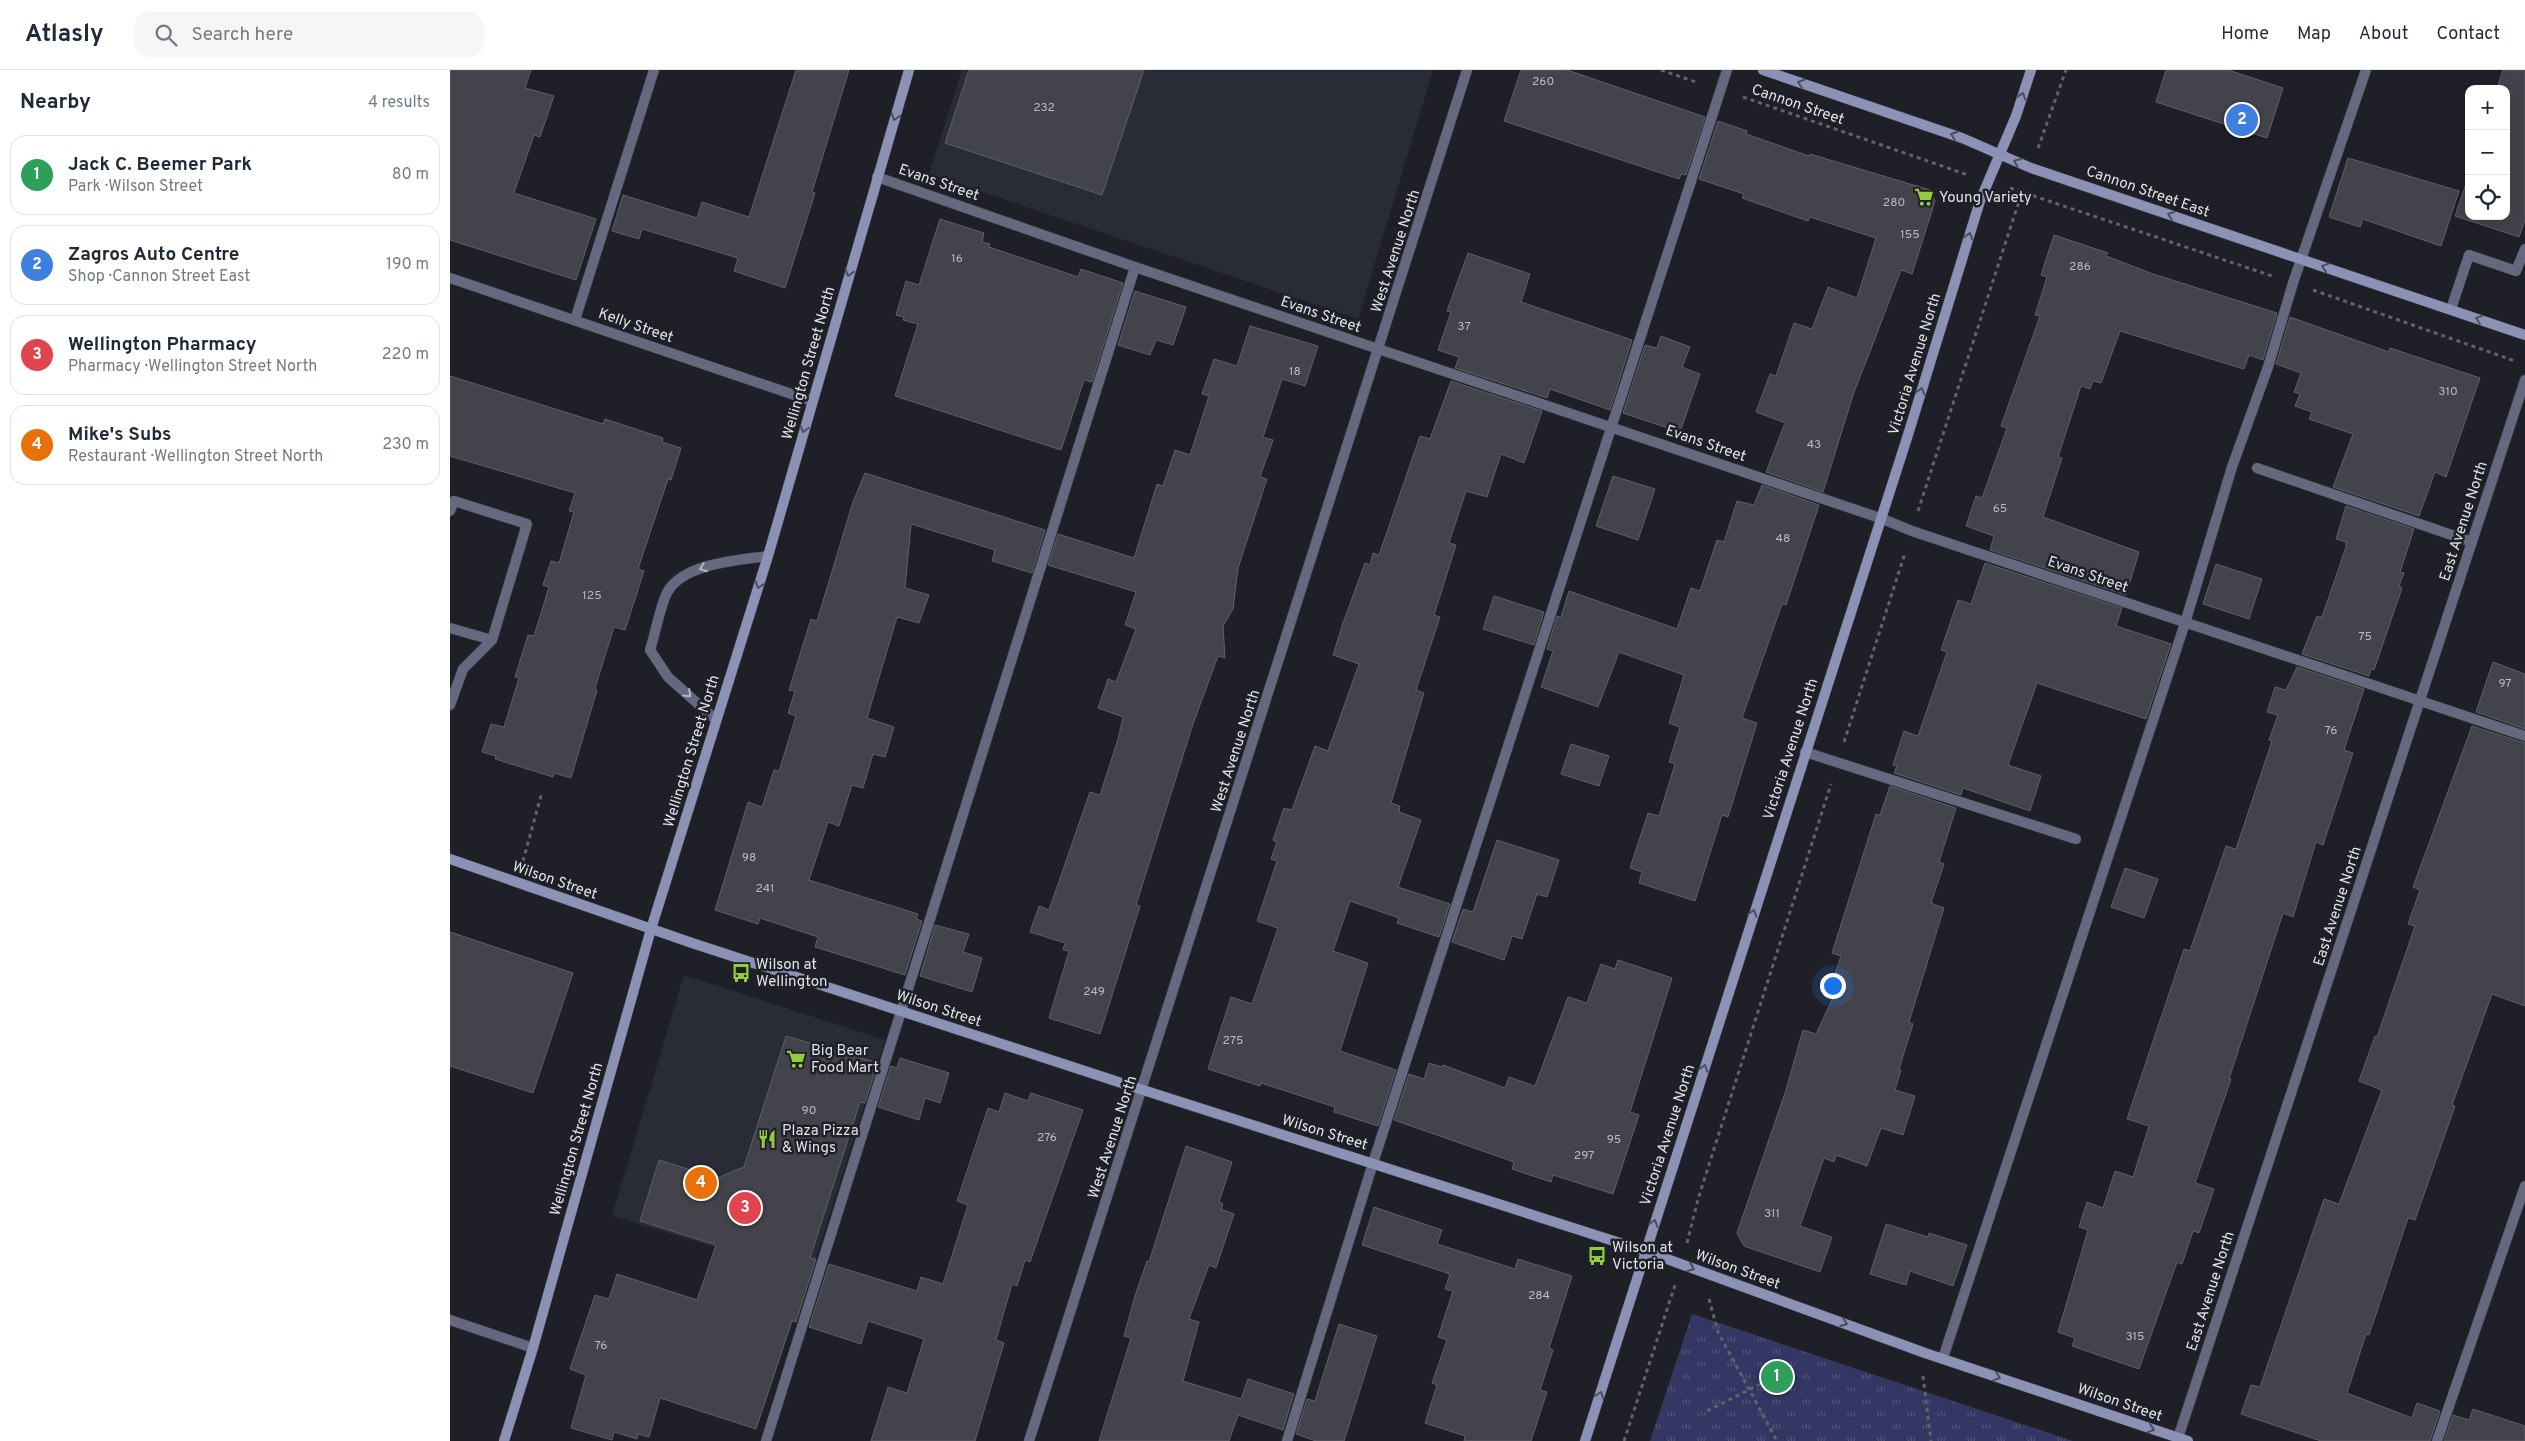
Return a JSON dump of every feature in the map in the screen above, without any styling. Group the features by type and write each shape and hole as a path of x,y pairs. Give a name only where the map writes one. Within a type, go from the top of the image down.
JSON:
{"main road":[{"name":"Wellington Street North","path":"504,1441 533,1348 651,929 768,556 909,70"},
{"name":"Cannon Street East","path":"1763,70 1962,138 2031,168 2525,335"},
{"name":"Victoria Avenue North","path":"1585,1441 1982,194 2031,70"},
{"name":"Wilson Street","path":"450,859 651,929 1143,1090 1645,1251 1925,1353 2181,1440"}],"street":[{"path":"575,320 654,70"},
{"name":"West Avenue North","path":"1029,1441 1380,350 1467,70"},
{"path":"1286,1441 1373,1163 1727,70"},
{"path":"1943,1358 2185,623 2232,467 2268,367 2301,259 2366,70"},
{"name":"Evans Street","path":"877,177 1135,267 1880,518 1912,531 2525,736"},
{"path":"2451,310 2469,254 2516,271 2525,249"},
{"path":"766,1441 903,1011 1135,267"},
{"name":"Kelly Street","path":"450,278 812,401"},
{"name":"East Avenue North","path":"2181,1440 2525,380"},
{"path":"2257,468 2472,542"},
{"path":"450,511 454,501 527,524 492,640 463,669 450,705"},
{"path":"716,720 668,677 650,650 668,590 682,578 704,566 768,556"},
{"path":"450,628 492,640"},
{"path":"1805,752 2076,839"},
{"path":"2437,1441 2525,1186"},
{"path":"450,1320 533,1348"}],"path":[{"name":"Cannon Street","path":"1661,70 1928,160"},
{"path":"517,882 542,792"},
{"path":"1701,1272 1718,1332 1777,1441"},
{"path":"1925,1353 1922,1384 1930,1441"},
{"path":"1707,1411 1749,1388 1776,1376"}],"shaded area":[{"path":"962,70 1433,70 1358,319 929,174"},
{"path":"684,975 885,1040 810,1276 612,1216"}],"green space":[{"path":"1692,1314 2073,1441 1650,1441"}],"building":[{"path":"450,70 531,70 525,88 554,96 540,137 534,135 514,193 596,219 576,280 450,240"},
{"path":"796,70 849,70 812,192 815,193 785,288 734,271 738,258 642,229 639,239 612,231 623,195 697,218 702,202 749,217"},
{"path":"969,70 1144,70 1102,195 945,143"},
{"path":"1521,70 1567,70 1705,117 1686,175 1681,174 1679,179 1504,121"},
{"path":"2166,70 2228,70 2283,88 2267,138 2156,102"},
{"path":"2503,70 2525,70 2525,220 2519,237 2467,220 2510,220 2510,85 2498,85"},
{"path":"1718,121 1747,131 1746,134 1809,156 1810,154 1930,190 1935,201 1912,274 1901,270 1854,392 1823,492 1766,472 1785,423 1756,412 1770,374 1776,376 1794,323 1812,329 1828,287 1857,298 1876,238 1810,217 1808,221 1742,198 1744,194 1699,179"},
{"path":"2348,158 2459,191 2441,246 2363,219 2360,227 2329,217"},
{"path":"2465,187 2465,219 2455,216"},
{"path":"940,219 984,233 982,242 990,244 989,247 1078,277 1081,269 1123,283 1092,382 1084,380 1061,450 895,396 918,324 903,320 904,317 896,315 906,281 919,285"},
{"path":"2054,235 2108,253 2106,256 2153,274 2277,313 2263,360 2249,355 2244,369 2120,331 2101,383 2093,381 2090,389 2081,386 2058,457 2062,458 2043,517 2139,552 2126,595 1990,550 1994,536 1966,526 1976,496 1982,498 2007,428 2001,426 2040,316 2035,315 2047,277 2041,275"},
{"path":"1468,253 1530,274 1521,302 1632,340 1610,410 1550,389 1547,398 1455,368 1459,357 1438,350 1451,312 1447,311"},
{"path":"1135,291 1186,307 1173,345 1156,340 1150,355 1118,345"},
{"path":"2290,317 2389,352 2390,348 2480,378 2446,477 2435,472 2419,516 2333,487 2353,434 2309,419 2312,412 2295,406 2300,394 2294,392 2301,373 2276,364"},
{"path":"1250,326 1318,346 1305,386 1282,379 1263,437 1273,440 1260,477 1267,479 1238,568 1233,609 1223,626 1225,658 1218,656 1193,724 1136,905 1140,906 1100,1034 1049,1018 1069,951 1063,950 1065,943 1030,932 1039,906 1049,910 1090,792 1100,795 1118,739 1123,717 1098,708 1108,679 1116,682 1136,629 1125,625 1136,592 1048,565 1058,534 1134,558 1157,484 1163,486 1175,450 1190,455 1209,396 1202,394 1214,359 1237,366"},
{"path":"1661,336 1690,347 1682,367 1700,374 1680,432 1623,413 1645,345 1657,348"},
{"path":"450,376 603,424 605,419 663,438 662,442 681,448 671,480 668,479 638,569 644,571 625,630 614,627 595,688 597,690 571,778 554,773 553,777 495,759 496,756 482,752 491,724 504,727 519,678 515,677 528,635 534,636 549,587 543,585 551,561 559,563 574,512 569,511 575,493 450,456"},
{"path":"1451,381 1542,411 1524,463 1501,454 1487,497 1466,491 1449,543 1456,545 1434,615 1440,617 1416,690 1424,693 1391,803 1400,806 1399,812 1421,820 1398,887 1450,904 1439,937 1397,923 1399,918 1350,901 1333,951 1368,963 1340,1051 1396,1070 1378,1126 1334,1112 1335,1107 1261,1083 1260,1086 1208,1069 1231,997 1252,1004 1278,928 1257,921 1277,861 1271,859 1277,842 1273,840 1284,808 1292,810 1315,746 1328,751 1359,664 1333,655 1343,623 1365,563 1370,565 1373,553 1379,555 1420,436 1430,439"},
{"path":"865,473 1045,530 1032,573 992,561 995,550 911,524 905,588 929,595 919,623 897,617 867,718 894,727 885,757 873,754 863,788 852,785 839,826 828,822 809,880 918,914 916,919 922,921 905,975 815,947 818,937 760,918 758,924 715,910 748,802 762,807 774,770 779,771 796,716 788,713 795,691 789,690 811,619 817,621 853,502"},
{"path":"1613,476 1655,489 1638,540 1596,526"},
{"path":"1762,485 1819,505 1786,605 1782,604 1742,718 1757,723 1728,817 1722,815 1695,901 1639,883 1642,872 1630,868 1648,813 1659,816 1675,764 1669,762 1680,727 1669,723 1684,675 1619,652 1598,707 1541,687 1553,651 1547,649 1557,616 1561,617 1569,591 1677,629 1691,588 1700,591 1717,540 1724,542 1737,501 1754,505"},
{"path":"2346,506 2414,529 2400,572 2404,573 2399,586 2402,588 2374,670 2371,669 2369,676 2302,654 2317,616 2322,617 2346,547 2346,542 2336,539"},
{"path":"1985,563 2122,608 2116,626 2171,644 2146,719 2037,683 2008,765 2041,776 2030,811 1963,788 1961,795 1894,773 1897,766 1893,765 1904,731 1918,736 1947,652 1941,650 1958,600 1971,604"},
{"path":"2216,564 2262,579 2249,619 2203,604"},
{"path":"1494,596 1544,612 1534,645 1483,629"},
{"path":"2493,662 2525,674 2525,729 2476,712"},
{"path":"2297,667 2364,689 2344,750 2353,753 2323,845 2316,842 2293,917 2283,913 2229,1079 2231,1079 2195,1183 2214,1189 2199,1233 2193,1231 2182,1264 2177,1262 2139,1369 2072,1346 2075,1338 2058,1332 2088,1230 2079,1227 2087,1202 2103,1208 2115,1171 2133,1177 2149,1126 2127,1119 2184,949 2190,951 2226,846 2236,849 2272,741 2269,740 2278,715 2267,712 2275,687 2286,690"},
{"path":"2472,726 2525,743 2525,1006 2492,994 2452,1105 2455,1106 2415,1220 2408,1218 2369,1335 2366,1334 2347,1393 2412,1418 2417,1403 2440,1411 2430,1441 2321,1441 2241,1414 2251,1385 2260,1387 2324,1199 2339,1204 2382,1090 2359,1081 2375,1036 2377,1037 2415,926 2408,924 2420,890 2413,887"},
{"path":"1571,744 1609,756 1599,786 1561,774"},
{"path":"1890,786 1956,808 1939,862 1944,864 1931,903 1944,908 1909,1022 1913,1024 1899,1069 1901,1070 1895,1090 1915,1096 1903,1135 1881,1128 1867,1166 1836,1155 1834,1162 1824,1158 1800,1226 1832,1237 1820,1272 1744,1246 1737,1233 1786,1090 1803,1030 1816,1034 1840,983 1833,980 1841,956 1832,953 1876,814 1880,815"},
{"path":"1497,840 1559,860 1547,897 1537,894 1522,939 1512,936 1504,960 1452,942 1463,909 1473,912"},
{"path":"2125,868 2158,879 2144,918 2111,907"},
{"path":"935,925 969,934 963,952 982,958 972,992 920,976"},
{"path":"450,932 573,973 533,1093 450,1066"},
{"path":"1618,960 1672,978 1630,1112 1639,1115 1613,1194 1553,1175 1551,1182 1512,1169 1514,1162 1394,1120 1409,1074 1424,1079 1429,1063 1442,1067 1443,1065 1505,1088 1509,1077 1535,1086 1568,997 1587,1003 1601,964 1615,969"},
{"path":"786,1036 878,1063 865,1103 860,1102 810,1258 816,1259 796,1322 792,1321 756,1429 660,1398 649,1437 638,1434 637,1439 614,1432 612,1440 571,1428 586,1375 570,1369 595,1295 609,1299 617,1274 697,1300 716,1245 640,1221 659,1160 717,1178 744,1167"},
{"path":"900,1058 949,1073 940,1103 925,1098 919,1120 878,1107 891,1066 897,1068"},
{"path":"1005,1093 1028,1101 1031,1093 1083,1110 1030,1262 1025,1260 1017,1286 1012,1284 996,1340 1004,1343 975,1441 871,1441 888,1387 907,1393 924,1339 868,1321 861,1344 809,1327 829,1264 917,1291 921,1277 943,1284 968,1205 957,1201 988,1108 999,1112"},
{"path":"1186,1146 1232,1162 1219,1202 1223,1204 1221,1209 1234,1214 1216,1268 1209,1265 1189,1319 1199,1322 1183,1381 1241,1399 1248,1379 1294,1394 1283,1430 1238,1415 1229,1441 1099,1441 1131,1338 1124,1336 1135,1296 1147,1261 1149,1262"},
{"path":"1374,1207 1442,1230 1437,1244 1515,1269 1518,1259 1572,1276 1549,1348 1553,1350 1540,1390 1547,1392 1531,1441 1464,1441 1465,1436 1425,1423 1437,1385 1432,1383 1447,1340 1438,1337 1453,1291 1445,1289 1450,1274 1362,1245"},
{"path":"1886,1224 1928,1237 1929,1233 1967,1245 1953,1286 1910,1271 1906,1285 1870,1274"},
{"path":"1339,1324 1377,1336 1344,1441 1316,1441 1296,1434 1307,1399 1315,1401"},
{"path":"2473,1409 2525,1426 2525,1441 2444,1441 2453,1415 2469,1420"}],"place":[{"name":"Zagros Auto Centre","path":"2242,120"},
{"name":"Young Variety","path":"1924,197"},
{"name":"Wilson at Wellington","path":"741,973"},
{"name":"Big Bear Food Mart","path":"796,1059"},
{"name":"Plaza Pizza & Wings","path":"767,1139"},
{"name":"Mike's Subs","path":"701,1183"},
{"name":"Wellington Pharmacy","path":"745,1208"},
{"name":"Wilson at Victoria","path":"1597,1256"},
{"name":"Jack C. Beemer Park","path":"1777,1377"}]}
